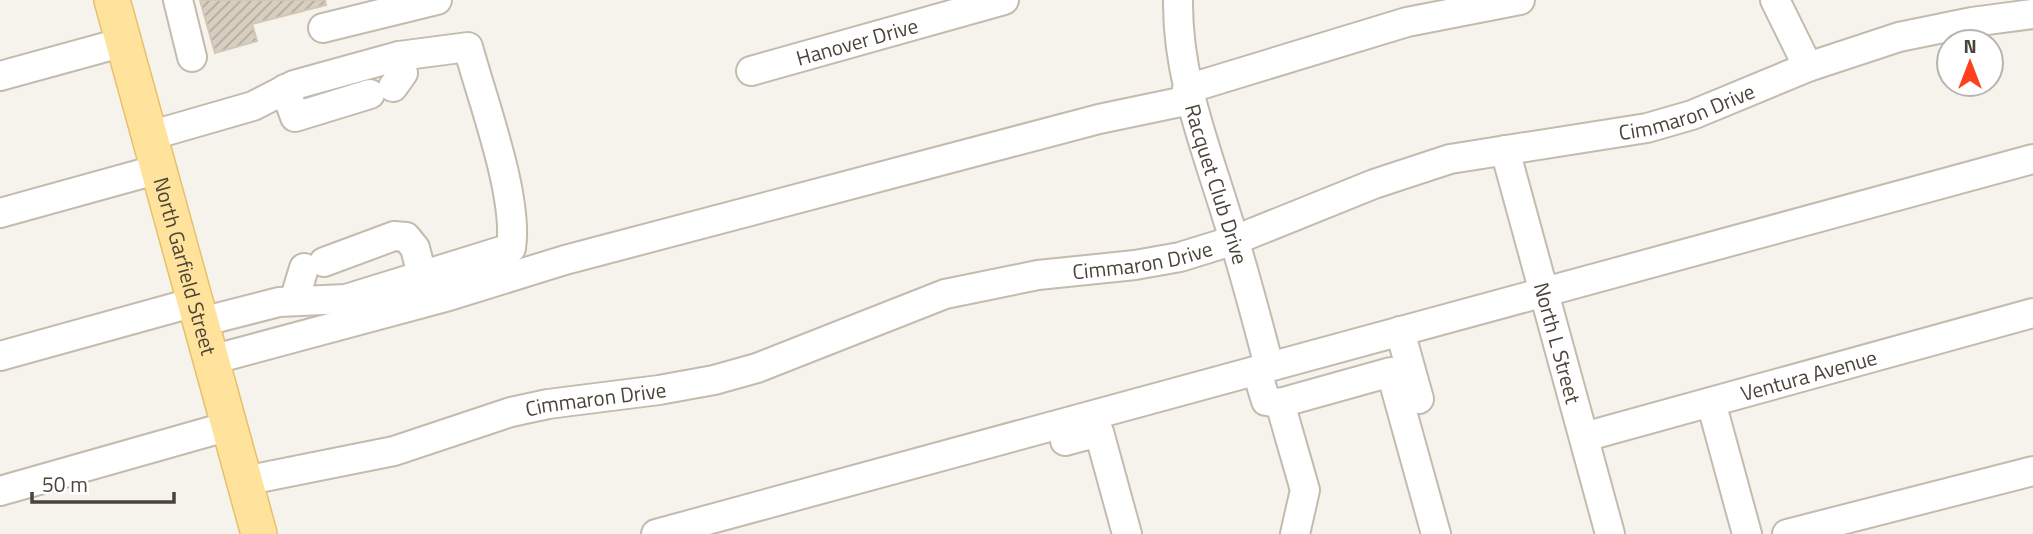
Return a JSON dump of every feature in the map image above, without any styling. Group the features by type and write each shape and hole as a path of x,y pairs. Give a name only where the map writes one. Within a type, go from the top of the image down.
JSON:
{"main road":[{"name":"North Garfield Street","path":"112,0 259,534"}],"street":[{"path":"178,0 192,57"},
{"path":"323,28 437,0"},
{"name":"Hanover Drive","path":"751,71 1004,0"},
{"name":"Racquet Club Drive","path":"1178,0 1178,36 1189,94 1235,240 1269,366 1282,369 1289,394 1280,403 1305,490 1295,534"},
{"path":"211,360 449,296 565,260 1189,94 1407,22 1520,0"},
{"path":"1774,0 1808,67"},
{"name":"Cimmaron Drive","path":"244,481 394,451 511,412 548,404 659,390 736,374 801,352 945,294 1038,275 1135,265 1180,257 1235,240 1411,170 1450,159 1647,128 1692,115 1808,67 1899,37 1972,22 2033,14"},
{"path":"0,76 124,42"},
{"path":"0,356 198,312 279,302 346,299 511,247 514,230 502,169 467,47 399,56 294,85 253,106 149,135"},
{"path":"285,89 295,117 382,91 403,73 399,56"},
{"name":"North L Street","path":"1505,150 1610,534"},
{"path":"656,534 2033,159"},
{"path":"0,213 159,169"},
{"path":"294,301 314,265 394,236 407,237 415,248 422,275"},
{"name":"Ventura Avenue","path":"1584,437 2033,313"},
{"path":"1400,331 1456,534"},
{"path":"1280,403 1391,372 1436,534"},
{"path":"1711,402 1747,534"},
{"path":"0,491 229,426"},
{"path":"721,534 1099,432 1127,534"},
{"path":"1787,534 2033,471"}],"building":[{"path":"200,0 325,0 326,5 252,24 257,41 215,53"}]}
